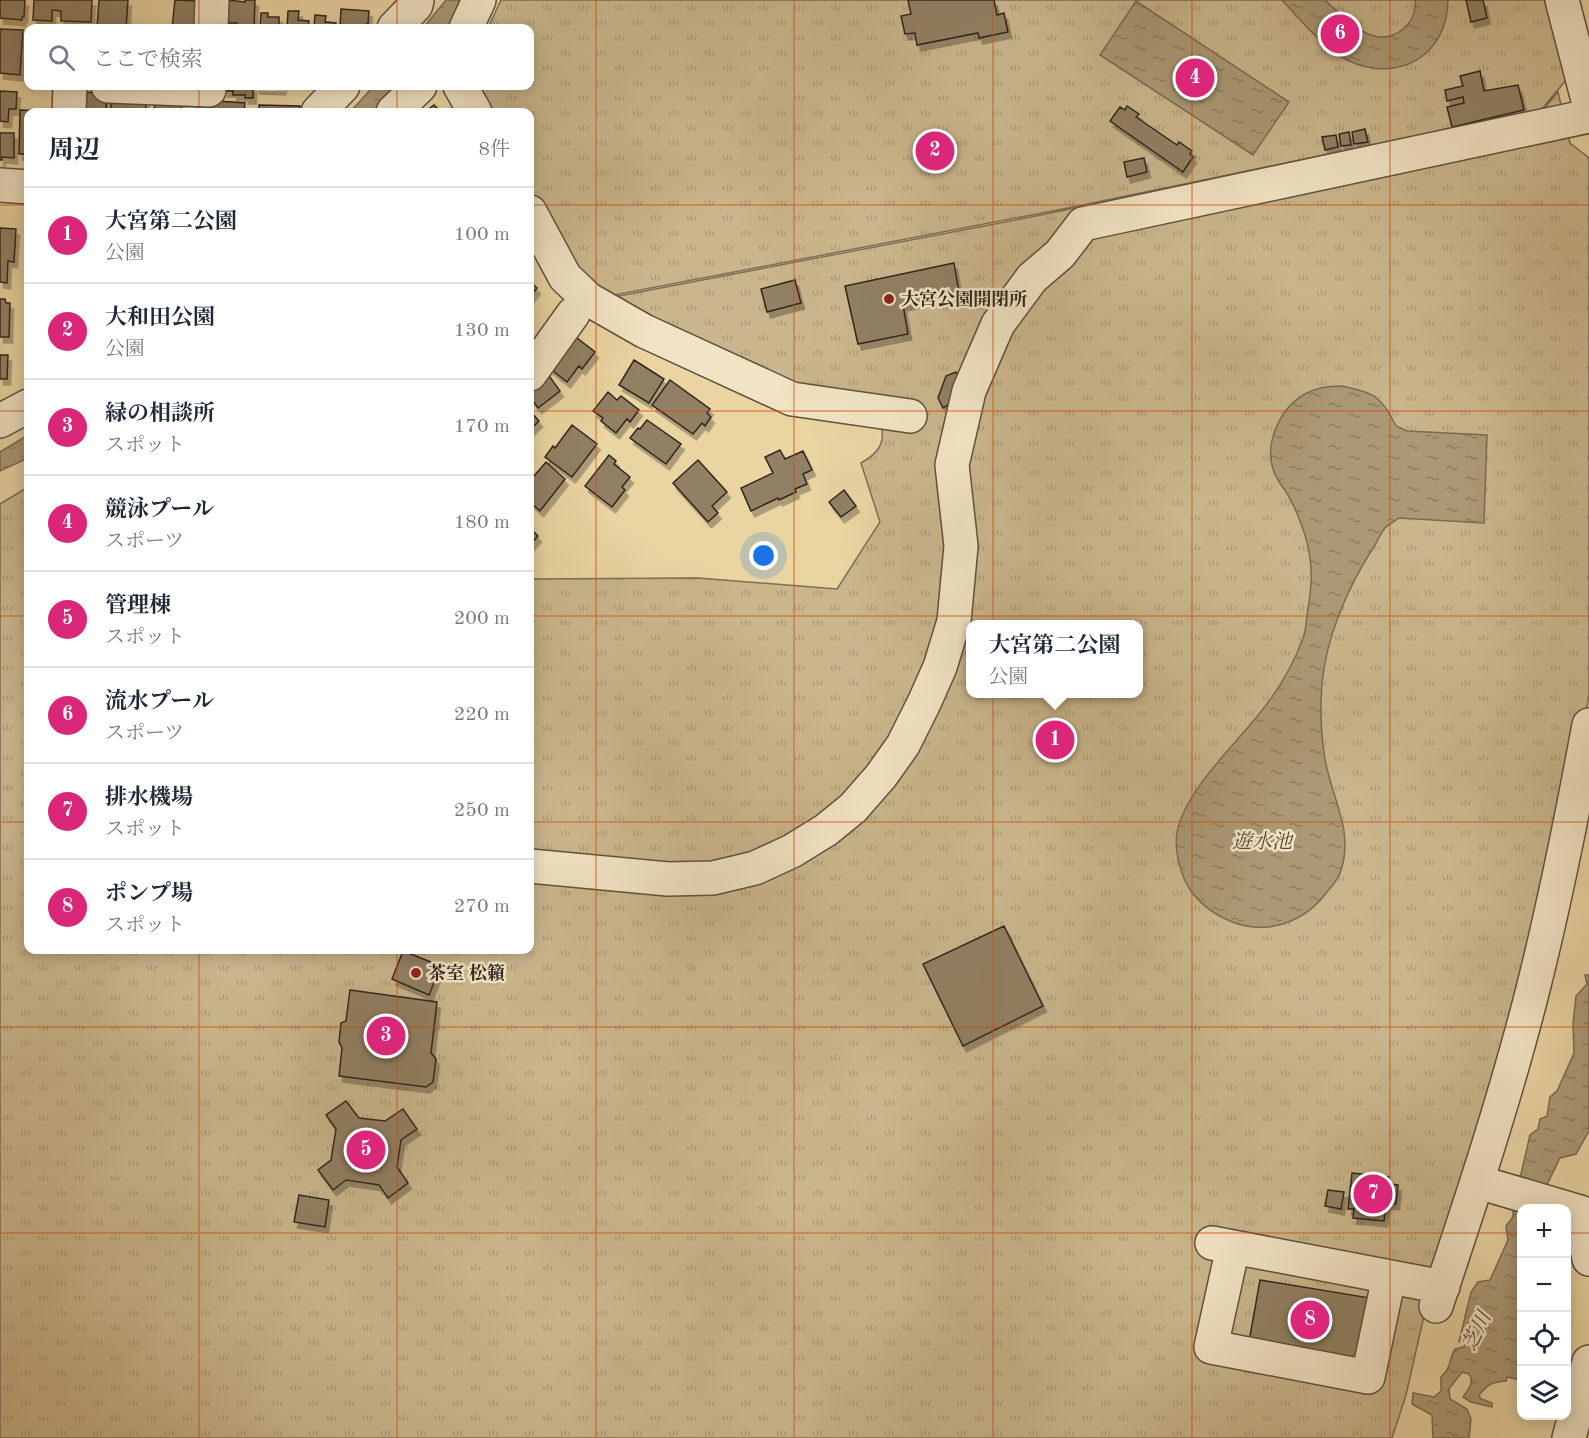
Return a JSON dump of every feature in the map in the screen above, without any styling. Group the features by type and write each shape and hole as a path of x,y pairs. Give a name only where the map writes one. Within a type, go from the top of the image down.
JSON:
{"street":[{"path":"211,24 212,0"},
{"path":"468,24 479,0"},
{"path":"1562,0 1589,104"},
{"path":"400,24 419,11"},
{"path":"69,108 70,90"},
{"path":"322,108 339,90"},
{"path":"397,108 416,90"},
{"path":"462,90 473,108"},
{"path":"534,866 668,879 712,878 755,868 792,851 826,830 854,808 874,785 903,745 924,703 940,667 954,621 961,546 952,465 969,391 998,324 1032,278 1060,254 1083,224 1589,116"},
{"path":"0,185 24,187"},
{"path":"534,219 565,277 588,299 644,331 792,399 910,416"},
{"path":"534,368 573,314"},
{"path":"1389,1277 1368,1377 1211,1347 1222,1245 1389,1277 1439,1297 1478,1182 1531,998 1568,838 1589,725"},
{"path":"1478,1182 1580,1212 1589,1259"},
{"path":"1569,1438 1589,1362"}],"green space":[{"path":"501,0 1555,0 1572,73 1541,110 1073,207 604,297 574,276 534,198 534,108 487,108 477,90 534,90 534,24 490,24"},
{"path":"1558,92 1570,143 1589,158 1589,696 1572,783 1543,904 1426,1307 1406,1395 1392,1438 0,1438 0,504 24,489 24,954 534,954 534,579 697,578 837,589 880,522 861,463 879,448 882,438 881,425 790,390 603,299 1041,215 1542,111"}],"water":[{"path":"446,0 469,0 452,24 426,24"},
{"path":"1282,0 1325,0 1361,31 1382,37 1393,35 1409,23 1413,16 1415,0 1448,0 1445,20 1439,37 1429,50 1416,60 1401,67 1384,69 1366,67 1338,55 1312,33"},
{"path":"1136,1 1289,102 1253,155 1100,55"},
{"path":"370,90 395,90 379,108 354,108"},
{"name":"遊水池","path":"1341,386 1369,393 1375,397 1386,408 1396,426 1407,431 1487,435 1484,523 1399,518 1382,533 1347,596 1333,631 1324,666 1321,722 1328,773 1345,839 1341,871 1334,884 1318,903 1296,919 1270,927 1244,925 1214,913 1189,889 1179,863 1177,833 1189,802 1199,786 1279,687 1295,658 1304,635 1311,585 1310,556 1296,511 1274,472 1271,449 1277,427 1289,407 1315,389"},
{"path":"24,437 24,460 0,471 0,452"},
{"name":"芝川","path":"1585,975 1589,975 1589,1131 1576,1154 1560,1158 1543,1193 1528,1204 1517,1204 1517,1379 1507,1377 1506,1381 1491,1384 1485,1388 1479,1395 1481,1399 1492,1403 1492,1407 1471,1402 1463,1397 1470,1386 1471,1377 1462,1372 1449,1389 1450,1399 1467,1409 1471,1419 1469,1438 1433,1438 1432,1415 1412,1404 1413,1393 1434,1397 1441,1391 1441,1377 1447,1370 1455,1349 1464,1347 1465,1343 1459,1342 1471,1292 1478,1282 1490,1280 1508,1240 1506,1226 1513,1217 1515,1184 1521,1174 1530,1135 1538,1129 1540,1119 1547,1116 1550,1097 1557,1091 1574,1053 1573,1024 1576,996 1587,984"}],"building":[{"path":"0,0 25,0 22,20 0,18"},
{"path":"34,0 92,0 91,22 61,21 61,11 52,10 52,21 33,20"},
{"path":"99,0 128,0 126,24 97,24"},
{"path":"175,0 202,1 200,24 172,24"},
{"path":"227,0 245,2 245,0 255,0 254,24 222,23"},
{"path":"908,0 994,0 997,15 1004,13 1008,32 979,38 978,33 917,45 915,33 905,34 901,16 911,14"},
{"path":"1466,0 1483,0 1487,18 1471,22"},
{"path":"341,9 369,11 368,24 340,24"},
{"path":"288,11 299,11 298,20 309,21 309,24 287,24"},
{"path":"261,13 268,13 268,17 279,17 279,24 260,24"},
{"path":"315,15 326,16 325,22 336,23 336,24 314,24"},
{"path":"0,29 23,30 20,75 0,73"},
{"path":"1480,71 1484,91 1518,85 1524,110 1452,127 1447,107 1464,103 1463,97 1447,101 1445,90 1463,86 1460,76"},
{"path":"253,90 253,98 233,95 233,91 224,91"},
{"path":"0,91 17,92 16,109 9,109 8,122 0,121"},
{"path":"78,92 107,93 106,108 78,108"},
{"path":"111,100 146,101 146,108 111,108"},
{"path":"155,100 181,101 181,108 154,108"},
{"path":"198,102 245,103 244,108 197,108"},
{"path":"259,105 300,106 300,108 259,108"},
{"path":"1127,106 1139,114 1136,117 1177,145 1179,142 1192,151 1190,154 1193,157 1183,172 1110,121 1120,107 1125,110"},
{"path":"20,110 24,110 24,154 19,154"},
{"path":"1365,129 1368,142 1354,144 1352,132"},
{"path":"1349,132 1351,145 1341,146 1339,134"},
{"path":"0,133 14,133 14,158 2,157 0,160"},
{"path":"1336,135 1338,147 1325,150 1322,137"},
{"path":"1144,158 1147,172 1127,177 1124,162"},
{"path":"0,228 16,229 14,262 8,261 7,283 0,282"},
{"name":"大宮公園開閉所","path":"954,263 959,293 903,305 908,334 858,344 845,286"},
{"path":"795,280 801,303 767,312 761,289"},
{"path":"0,299 5,299 6,303 10,303 9,337 0,337"},
{"path":"568,331 595,352 582,369 579,366 567,382 543,363"},
{"path":"0,355 8,355 7,379 0,379"},
{"path":"634,360 664,379 649,403 619,385"},
{"path":"956,372 961,382 953,402 943,408 938,398 946,376"},
{"path":"547,373 560,391 538,408 534,402 534,384"},
{"path":"670,380 710,409 707,413 711,417 705,426 702,423 693,434 652,405"},
{"path":"608,392 617,400 621,396 639,410 630,422 627,419 616,433 601,421 603,418 593,411"},
{"path":"534,415 539,421 534,426"},
{"path":"647,420 681,444 666,464 630,438"},
{"path":"572,425 597,444 572,477 545,457 553,446 555,448"},
{"path":"780,450 785,459 803,451 812,470 803,474 807,484 795,489 796,492 751,511 741,488 773,473 765,457"},
{"path":"609,455 616,461 614,464 630,477 622,487 625,490 612,507 585,486"},
{"path":"698,460 727,492 712,506 718,513 708,522 673,483"},
{"path":"546,462 565,479 540,511 534,506 534,476"},
{"path":"844,490 856,506 841,517 829,502"},
{"path":"1004,926 1043,1006 963,1046 923,964"},
{"name":"茶室 松籟","path":"402,954 411,954 441,966 429,995 392,979"},
{"path":"350,990 437,1002 431,1053 436,1059 433,1082 426,1087 339,1076 342,1048 339,1042 341,1023 346,1021"},
{"path":"346,1101 359,1118 385,1121 403,1109 417,1129 401,1140 397,1167 408,1183 388,1198 379,1185 346,1180 333,1190 318,1170 331,1160 336,1129 326,1115"},
{"path":"1352,1173 1389,1177 1388,1184 1398,1185 1396,1204 1386,1203 1384,1221 1353,1218 1354,1209 1348,1209"},
{"path":"1328,1190 1344,1192 1341,1209 1325,1206"},
{"path":"299,1195 329,1200 325,1227 294,1222"},
{"path":"1260,1280 1370,1298 1360,1360 1249,1342"}],"place":[{"name":"流水プール","path":"1340,34"},
{"name":"競泳プール","path":"1195,78"},
{"name":"大和田公園","path":"935,151"},
{"name":"大宮公園開閉所","path":"889,299"},
{"name":"大宮第二公園","path":"1055,740"},
{"name":"茶室 松籟","path":"416,973"},
{"name":"緑の相談所","path":"386,1036"},
{"name":"管理棟","path":"366,1150"},
{"name":"排水機場","path":"1373,1194"},
{"name":"ポンプ場","path":"1310,1320"}]}
